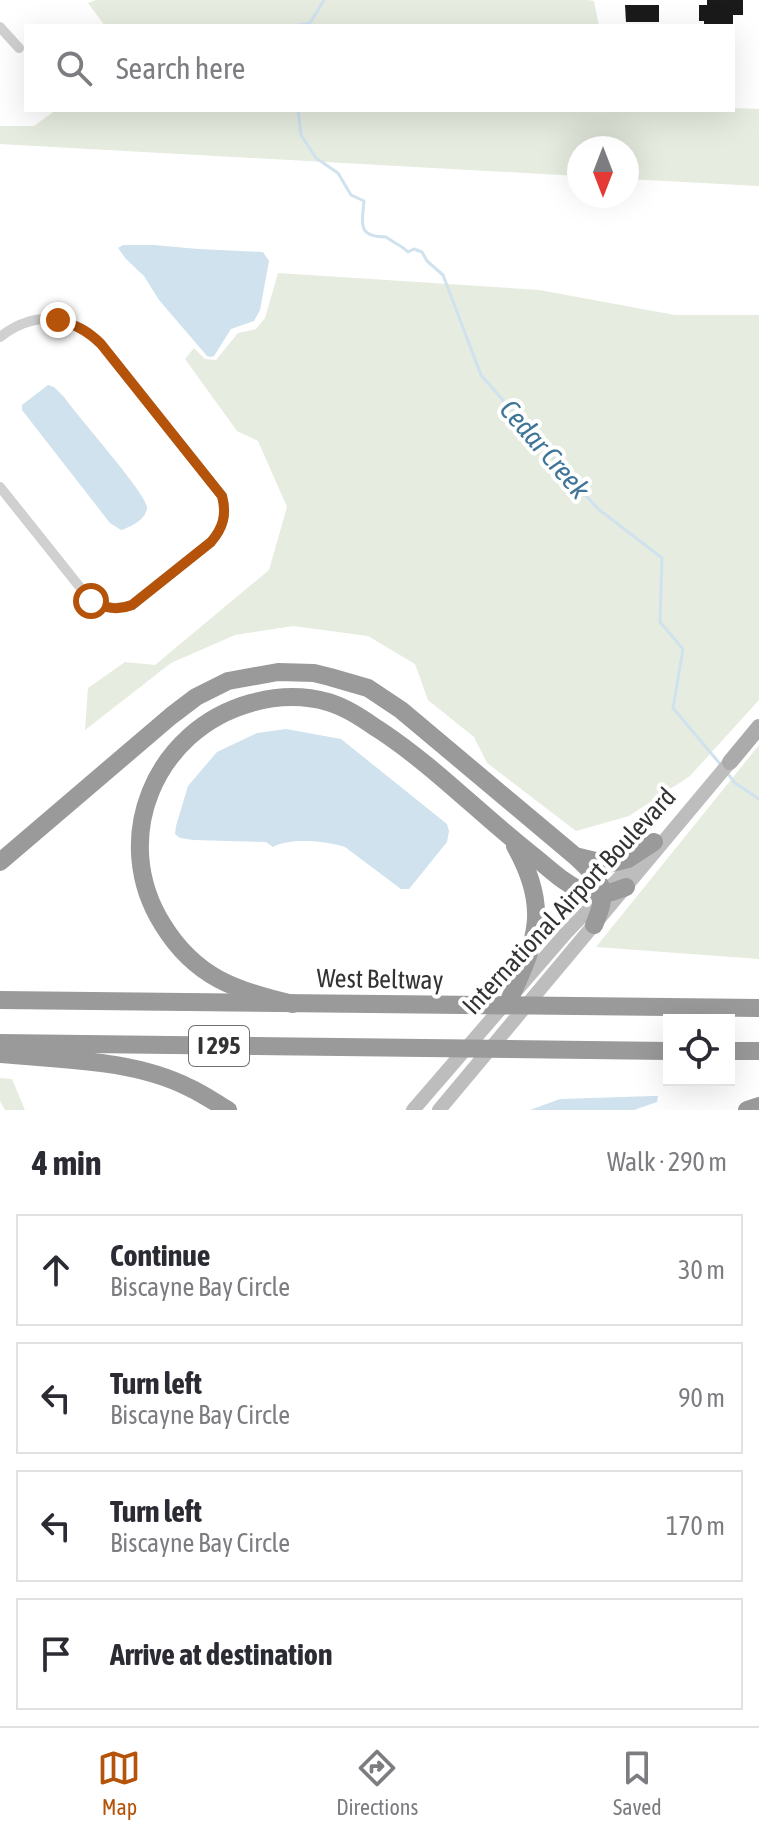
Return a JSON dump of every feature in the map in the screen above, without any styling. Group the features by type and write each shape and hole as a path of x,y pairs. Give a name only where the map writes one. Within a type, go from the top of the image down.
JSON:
{"highway":[{"path":"0,862 196,697 228,681 278,672 314,673 368,688 384,697 425,728 575,856 601,883 601,908 594,925"},
{"path":"293,1004 237,989 189,959 176,946 153,910 140,867 143,814 156,777 165,762 193,732 238,707 271,698 307,698 336,705 407,748 570,885 587,893 603,895 626,887"},
{"path":"510,837 528,868 535,897 536,923 532,947 510,998"},
{"path":"575,856 608,864 628,859 654,842"},
{"name":"West Beltway","path":"0,1000 759,1008"},
{"name":"I 295","path":"0,1043 663,1051"},
{"path":"735,1051 759,1051"},
{"path":"0,1054 144,1071 190,1087 228,1110"},
{"path":"747,1110 759,1106"}],"main road":[{"path":"708,789 759,727"},
{"name":"International Airport Boulevard","path":"413,1110 566,933 708,789"},
{"name":"International Airport Boulevard","path":"439,1110 708,789"}],"street":[{"path":"0,27 19,48"},
{"path":"0,337 26,322 42,318 74,324 89,332 222,496 224,522 211,542 132,605 112,609 91,601 0,487"}],"shaded area":[{"path":"96,0 587,0 594,1 599,24 104,24 88,3"},
{"path":"735,108 759,109 759,186 639,180 639,136 567,136 567,175 0,144 0,126 34,126 53,112 735,112"},
{"path":"278,273 539,290 675,315 759,315 759,700 690,776 629,816 576,831 487,763 474,737 428,700 415,664 368,636 293,626 235,635 171,663 85,730 88,688 125,662 155,665 269,570 287,507 258,441 237,431 185,359 194,348 205,359 216,360 238,333 256,329 265,318"},
{"path":"759,745 759,959 596,947"},
{"path":"0,1078 12,1079 25,1110 5,1110 0,1101"}],"water":[{"path":"123,245 263,252 269,261 260,310 254,321 231,329 214,356 207,356 159,300 144,276 126,259 118,248"},
{"path":"48,385 64,397 144,499 146,511 134,525 121,530 110,523 22,410 22,405"},
{"path":"286,729 341,739 447,824 447,842 409,889 401,889 338,845 298,841 273,847 266,842 193,840 175,834 188,786 217,752 257,733"},
{"path":"658,1096 657,1102 634,1110 530,1110 560,1099"}],"building":[{"path":"707,0 743,0 743,15 733,15 733,24 704,24 704,21 699,21 699,5 707,5"},
{"path":"625,5 659,5 659,22 626,22"}],"waterway":[{"name":"Cedar Creek","path":"305,24 310,23 324,0"},
{"name":"Cedar Creek","path":"298,112 301,135 316,158 338,173 351,195 364,201 362,222 366,232 386,237 408,252 414,249 422,252 443,275 481,375 597,508 662,558 660,622 683,649 673,708 721,765"},
{"name":"Cedar Creek","path":"728,774 735,783 759,799"}],"route":[{"path":"58,320 89,332 101,344 222,496 225,508 224,522 211,542 132,605 112,609 91,601"}]}
